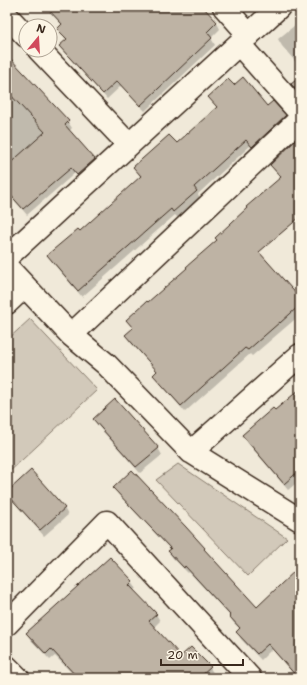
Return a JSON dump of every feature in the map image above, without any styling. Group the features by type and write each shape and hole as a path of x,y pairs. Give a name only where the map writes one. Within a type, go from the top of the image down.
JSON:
{"street":[{"path":"224,7 244,40 300,113"},
{"path":"7,257 280,7"},
{"path":"7,16 18,28"},
{"path":"47,58 129,145"},
{"path":"71,336 300,119"},
{"path":"7,267 71,336 106,364 191,452 300,520"},
{"path":"7,303 26,286"},
{"path":"191,452 300,354"},
{"path":"7,624 107,522 250,678"},
{"path":"7,667 18,678"}],"shaded area":[{"path":"30,319 97,390 7,474 7,340"},
{"path":"178,464 287,538 248,576 156,480"}],"building":[{"path":"46,7 203,7 217,22 207,32 212,38 140,106 117,81 103,94 101,92 59,46 67,39 58,30 62,24"},
{"path":"7,55 69,121 65,125 95,159 77,175 71,168 23,209 7,191 7,166 45,132 7,91"},
{"path":"243,77 267,106 273,101 286,115 252,147 246,140 194,187 197,191 173,212 171,209 78,291 47,255 78,229 80,231 141,176 133,167 169,135 177,143 217,107 208,97 228,79 234,85"},
{"path":"300,77 300,94 291,84"},
{"path":"300,136 300,217 259,252 300,298 300,305 248,350 245,348 181,406 153,375 157,371 125,335 133,328 126,320 187,268 186,267 217,240 215,238 247,208 246,207 281,177 270,165"},
{"path":"300,389 300,470 284,484 242,435 273,408 275,410"},
{"path":"115,399 159,448 136,467 93,419"},
{"path":"31,470 65,508 40,530 7,494 7,492"},
{"path":"132,470 186,527 257,607 300,566 300,678 298,678 268,644 257,654 236,632 240,628 229,616 230,615 185,566 184,568 168,551 171,549 113,488"},
{"path":"110,557 133,581 129,585 157,614 149,621 181,656 191,647 211,667 201,676 202,678 78,678 51,649 46,654 26,633"}]}
